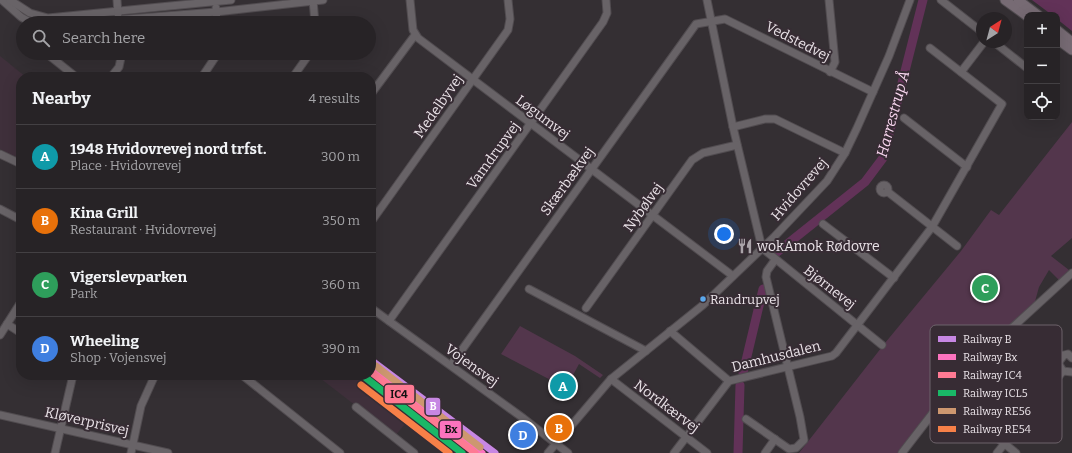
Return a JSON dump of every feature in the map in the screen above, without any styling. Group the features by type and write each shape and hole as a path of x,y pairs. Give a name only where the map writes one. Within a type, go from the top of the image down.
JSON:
{"main road":[{"path":"1005,0 1024,14"},
{"path":"1018,0 1034,12"},
{"path":"1060,32 1072,42"},
{"path":"1060,41 1072,50"}],"street":[{"path":"2,0 20,16"},
{"path":"10,0 34,15 39,16"},
{"path":"117,0 118,16"},
{"path":"68,16 231,0"},
{"path":"313,0 314,16"},
{"path":"173,16 323,0"},
{"path":"376,87 415,35 410,0"},
{"name":"Medelbyvej","path":"376,215 509,27 508,0"},
{"name":"Vamdrupvej","path":"389,321 603,22 607,13 606,0"},
{"path":"707,0 737,145 762,248"},
{"path":"830,0 835,62 830,72"},
{"name":"Hvidovrevej","path":"548,453 611,379 703,305 812,199 827,181 845,153 873,92 910,0"},
{"path":"941,0 976,27"},
{"path":"215,1 216,16"},
{"name":"Vedstedvej","path":"710,20 725,19 873,92"},
{"name":"Skærbækvej","path":"451,365 694,26 710,20"},
{"name":"Løgumvej","path":"415,35 472,80 733,276"},
{"name":"Damhusdalen","path":"674,453 729,381 834,355 932,227 1002,104 930,48"},
{"path":"961,72 979,48"},
{"path":"1002,48 1024,66"},
{"path":"55,60 70,72"},
{"path":"115,72 119,67 120,60"},
{"path":"205,72 213,60"},
{"path":"297,72 305,60"},
{"path":"904,118 967,167"},
{"path":"733,126 765,119 775,119 845,153"},
{"name":"Nybølvej","path":"586,308 697,155 737,145"},
{"path":"0,154 16,162"},
{"path":"888,192 957,246"},
{"path":"0,208 16,217"},
{"path":"823,224 894,278"},
{"name":"Bjørnevej","path":"762,248 882,345"},
{"path":"746,419 791,449 799,446 804,440 766,274 775,260"},
{"path":"1015,325 1071,275"},
{"path":"529,289 646,351"},
{"path":"0,335 16,310"},
{"name":"Vojensvej","path":"376,312 451,365 568,453"},
{"path":"7,324 16,330"},
{"path":"670,331 729,381"},
{"path":"1062,358 1064,355 1068,354 1072,358"},
{"path":"1063,371 1072,372"},
{"name":"Nordkærvej","path":"611,379 707,453"},
{"path":"55,453 72,380"},
{"path":"131,453 141,406 153,380"},
{"path":"248,380 340,453"},
{"path":"356,407 414,453"},
{"name":"Kløverprisvej","path":"0,415 168,453"},
{"path":"902,453 930,416"},
{"path":"765,453 775,439"},
{"path":"997,453 1005,444 1016,453"}],"shaded area":[{"path":"1032,0 1072,0 1072,31 1060,21 1060,12 1048,12"},
{"path":"0,56 20,72 16,72 16,158 0,149"},
{"path":"1072,122 1072,238 1051,256 1069,270 1059,280 1049,270 1039,287 1034,305 1012,325 930,325 930,414 900,453 799,453 885,343 961,251 991,210 999,215"},
{"path":"520,326 575,356 603,375 600,378 579,364 566,388 501,354"},
{"path":"376,359 446,413 502,453 453,453 410,418 395,436 322,380 376,380"}],"waterway":[{"name":"Harrestrup Å","path":"776,253 865,182 883,158 923,0"},
{"name":"Harrestrup Å","path":"743,373 763,289"},
{"name":"Harrestrup Å","path":"738,453 740,385"}],"rail line":[{"name":"B","path":"376,364 495,453"},
{"name":"RE56","path":"376,366 480,447"},
{"name":"Bx","path":"376,374 482,453"},
{"name":"IC4","path":"376,376 475,453"},
{"name":"ICL5","path":"369,380 462,453"},
{"name":"RE54","path":"361,385 449,453"}],"place":[{"name":"wokAmok Rødovre","path":"745,246"},
{"name":"Vigerslevparken","path":"985,288"},
{"name":"Randrupvej","path":"703,299"},
{"name":"1948 Hvidovrevej nord trfst.","path":"563,386"},
{"name":"Kina Grill","path":"559,428"},
{"name":"Wheeling","path":"523,435"}]}
